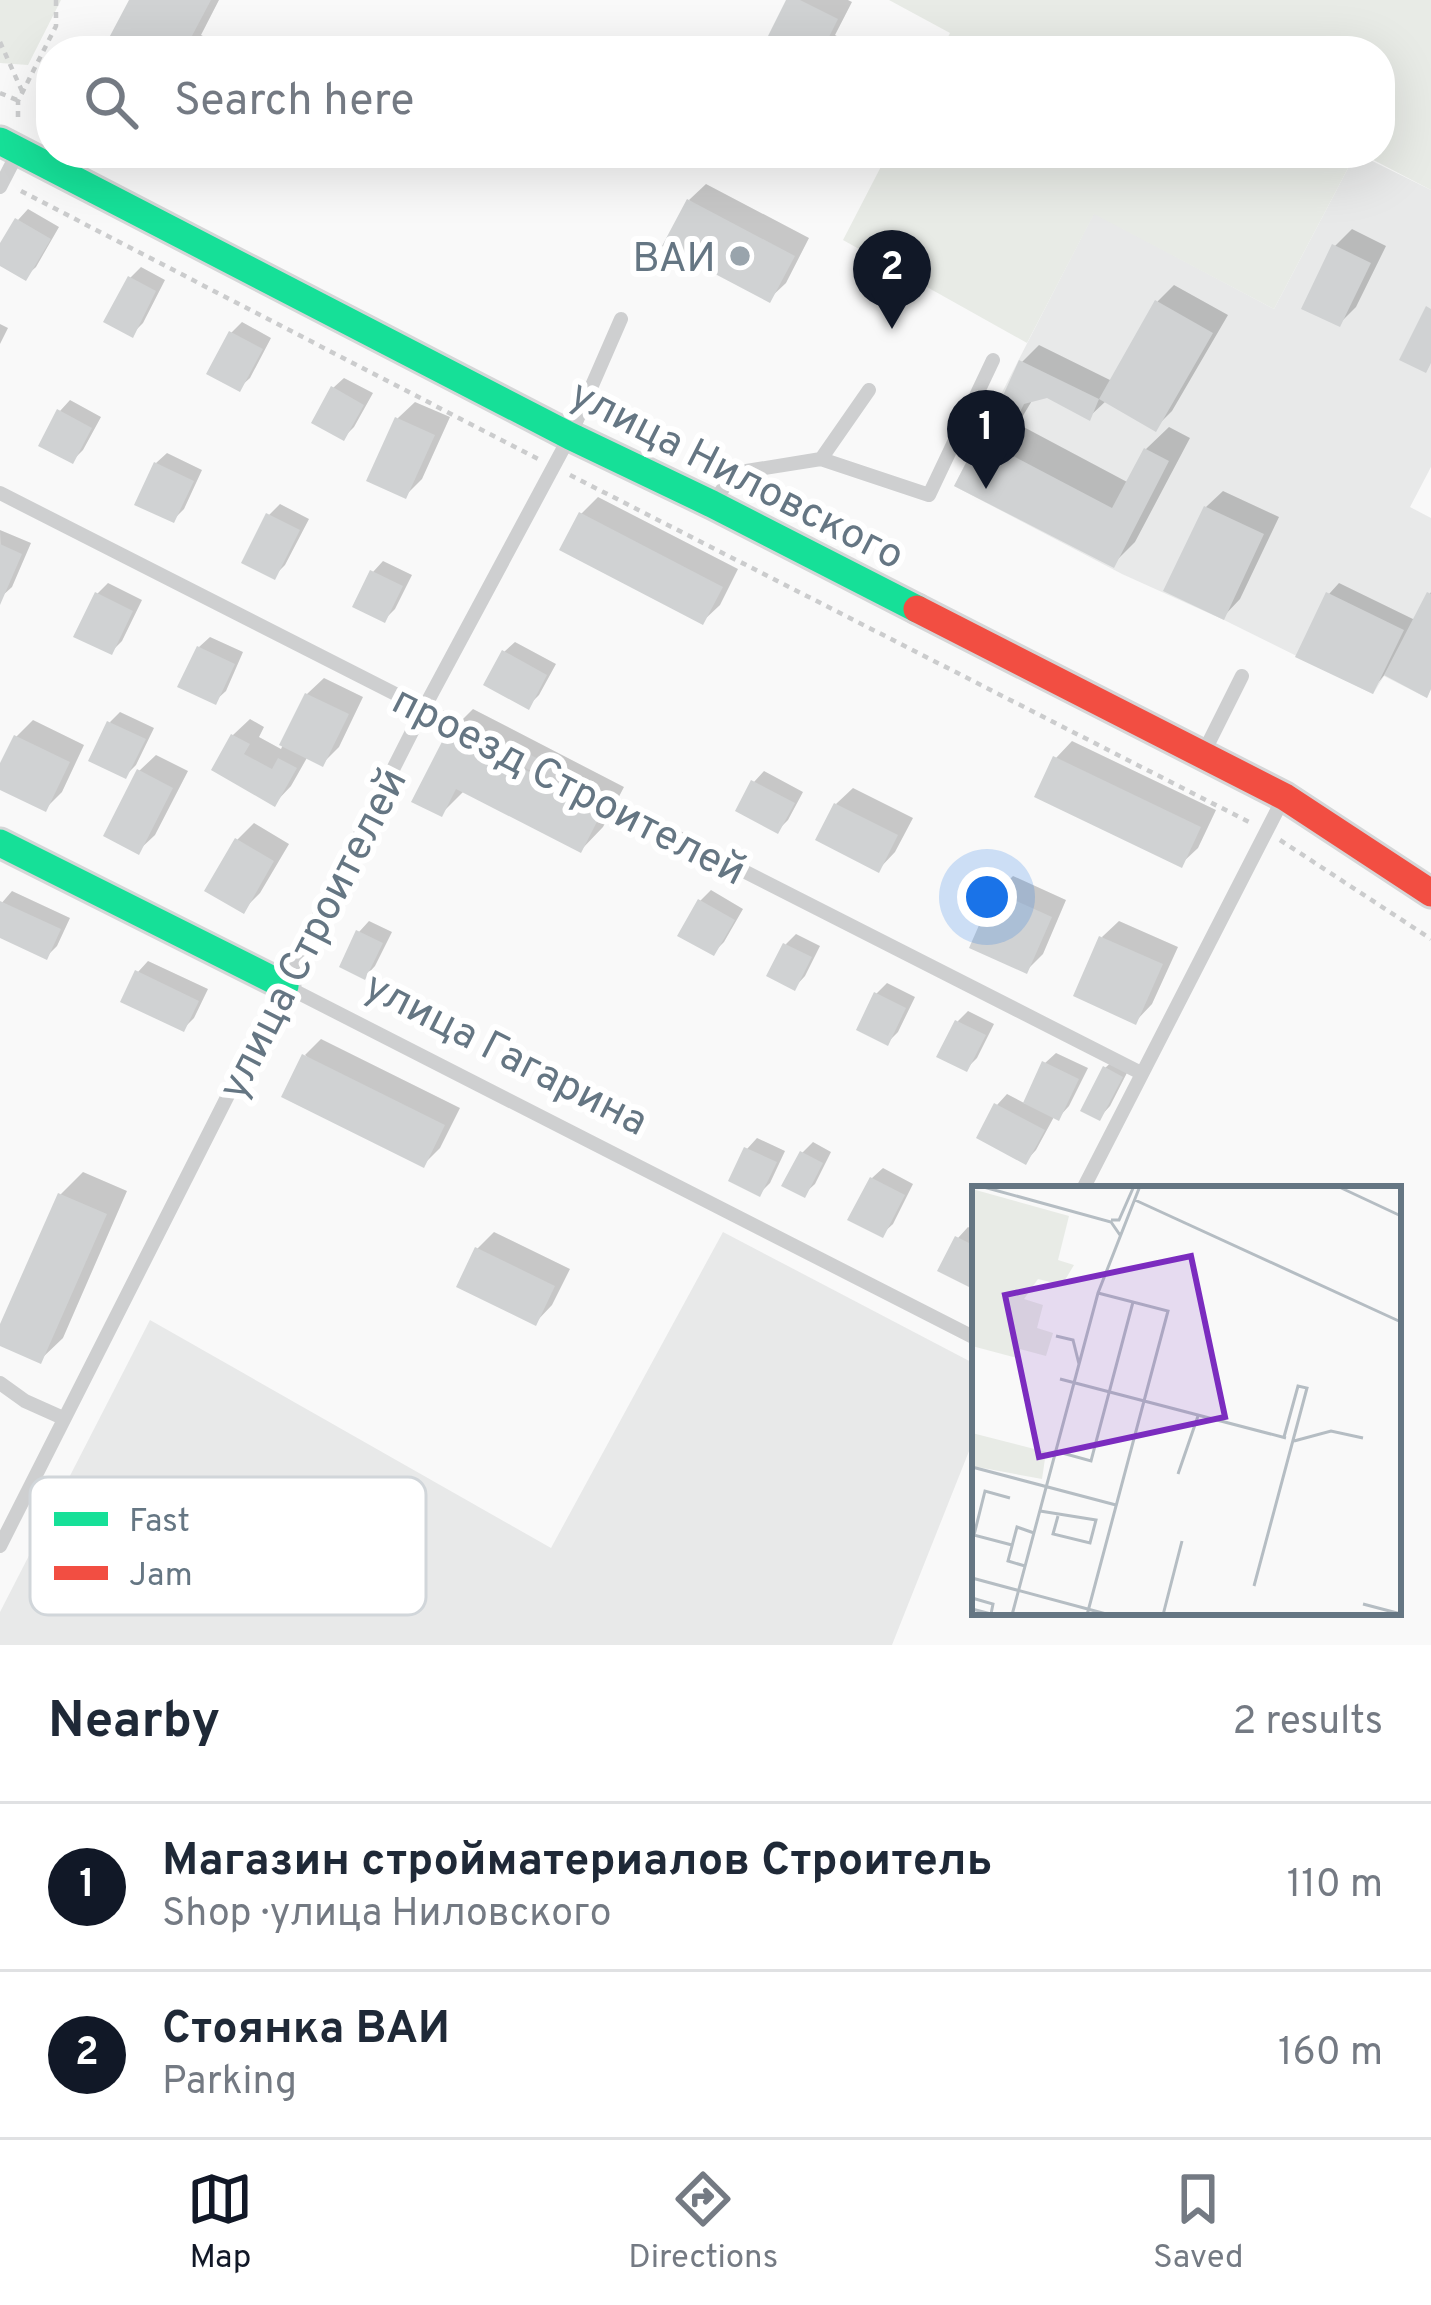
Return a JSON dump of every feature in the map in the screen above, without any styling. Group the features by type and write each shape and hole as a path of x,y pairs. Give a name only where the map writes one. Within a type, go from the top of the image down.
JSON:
{"street":[{"name":"улица Ниловского","path":"9,146 36,160"},
{"name":"улица Ниловского","path":"52,168 1285,796 1431,893"},
{"name":"улица Гагарина","path":"0,843 285,986"}],"lane":[{"path":"1,184 9,146"},
{"name":"улица Строителей","path":"34,1477 423,710 570,436 621,320"},
{"path":"712,504 734,473 820,459 929,495 993,360"},
{"path":"820,459 868,390"},
{"name":"проезд Строителей","path":"0,493 1141,1073"},
{"path":"1202,756 1242,676"},
{"path":"1084,1186 1285,796"},
{"name":"улица Гагарина","path":"285,986 972,1336"},
{"path":"0,1383 63,1418"},
{"name":"улица Строителей","path":"0,1546 30,1485"}],"path":[{"path":"51,36 56,26 56,0"},
{"path":"0,42 22,92"},
{"path":"9,146 18,101 36,65"},
{"path":"0,92 18,101"},
{"path":"1,184 1267,831 1431,939"}],"shaded area":[{"path":"0,0 61,0 43,36 36,36 28,65 0,63"},
{"path":"889,0 1431,0 1431,190 1389,168 1395,168 1395,36 950,33"},
{"path":"880,168 1348,168 1274,309 1094,214 1027,343 843,240"},
{"path":"1348,168 1386,168 1431,190 1431,467 1410,507 1431,518 1431,689 1427,698 1384,676 1373,694 1122,574 954,486 1094,213 1274,309"},
{"path":"723,1232 972,1362 972,1444 892,1645 0,1645 0,1612 30,1554 30,1615 426,1615 426,1477 69,1477 150,1320 551,1548"}],"building":[{"path":"129,0 211,0 192,36 110,36"},
{"path":"786,0 800,0 838,19 830,36 768,36"},
{"path":"687,199 795,256 770,303 662,246"},
{"path":"15,218 51,239 26,281 0,266 0,243"},
{"path":"1332,244 1371,263 1340,327 1301,309"},
{"path":"128,276 156,291 133,338 103,322"},
{"path":"1155,300 1213,333 1156,432 1099,399"},
{"path":"1426,306 1431,309 1431,363 1426,373 1399,360"},
{"path":"229,331 263,349 240,392 206,374"},
{"path":"1019,360 1099,399 1090,421 1047,398 1024,404 1006,440 987,431"},
{"path":"331,386 364,405 344,441 311,423"},
{"path":"57,409 92,428 73,464 38,446"},
{"path":"395,417 435,435 406,499 366,481"},
{"path":"979,438 1112,508 1144,448 1169,461 1114,568 954,486"},
{"path":"154,462 194,481 174,523 134,505"},
{"path":"1204,506 1264,534 1224,620 1163,591"},
{"path":"579,512 723,587 703,625 559,550"},
{"path":"266,513 300,530 275,580 241,563"},
{"path":"0,544 22,554 0,605"},
{"path":"370,570 403,586 385,623 352,607"},
{"path":"95,592 133,611 112,655 73,637"},
{"path":"1326,592 1404,630 1373,694 1295,657"},
{"path":"1427,592 1431,594 1431,689 1427,698 1384,675"},
{"path":"197,646 235,664 216,705 177,687"},
{"path":"502,650 547,675 529,710 483,685"},
{"path":"305,693 349,714 323,767 279,745"},
{"path":"107,721 146,739 126,779 88,761"},
{"path":"448,730 603,810 581,853 456,789 442,817 411,802"},
{"path":"231,734 250,744 244,754 272,769 278,758 297,768 275,807 211,770"},
{"path":"14,735 70,762 46,812 0,790 0,763"},
{"path":"1053,756 1201,827 1182,868 1034,797"},
{"path":"137,769 173,788 139,855 103,836"},
{"path":"751,780 795,803 778,834 735,811"},
{"path":"834,803 898,835 879,873 815,840"},
{"path":"235,838 274,861 244,914 204,891"},
{"path":"994,891 1052,917 1027,974 969,948"},
{"path":"698,899 735,920 714,956 677,936"},
{"path":"0,901 61,929 47,960 0,938"},
{"path":"356,930 383,943 365,980 339,967"},
{"path":"1099,936 1163,964 1136,1025 1073,996"},
{"path":"783,943 812,957 795,991 766,976"},
{"path":"135,970 199,1001 184,1032 120,1002"},
{"path":"874,992 906,1008 888,1046 856,1030"},
{"path":"955,1020 986,1035 967,1072 936,1057"},
{"path":"302,1054 445,1125 424,1168 281,1097"},
{"path":"1042,1061 1079,1079 1059,1121 1023,1103"},
{"path":"1103,1066 1123,1077 1100,1121 1080,1111"},
{"path":"994,1103 1045,1130 1026,1165 976,1138"},
{"path":"744,1147 777,1162 760,1197 728,1181"},
{"path":"800,1151 823,1163 805,1198 781,1186"},
{"path":"870,1177 905,1195 883,1238 847,1220"},
{"path":"58,1193 107,1214 41,1364 0,1346 0,1324"},
{"path":"955,1236 972,1244 972,1288 937,1271"},
{"path":"475,1247 555,1286 536,1326 456,1287"}],"traffic: fast":[{"path":"0,141 36,160"},
{"path":"52,168 917,609"},
{"path":"0,843 285,986"}],"traffic: jam":[{"path":"917,609 1285,797 1431,893"}],"place":[{"name":"ВАИ","path":"740,256"},
{"name":"Стоянка ВАИ","path":"892,329"},
{"name":"Магазин стройматериалов Строитель","path":"986,489"}]}
